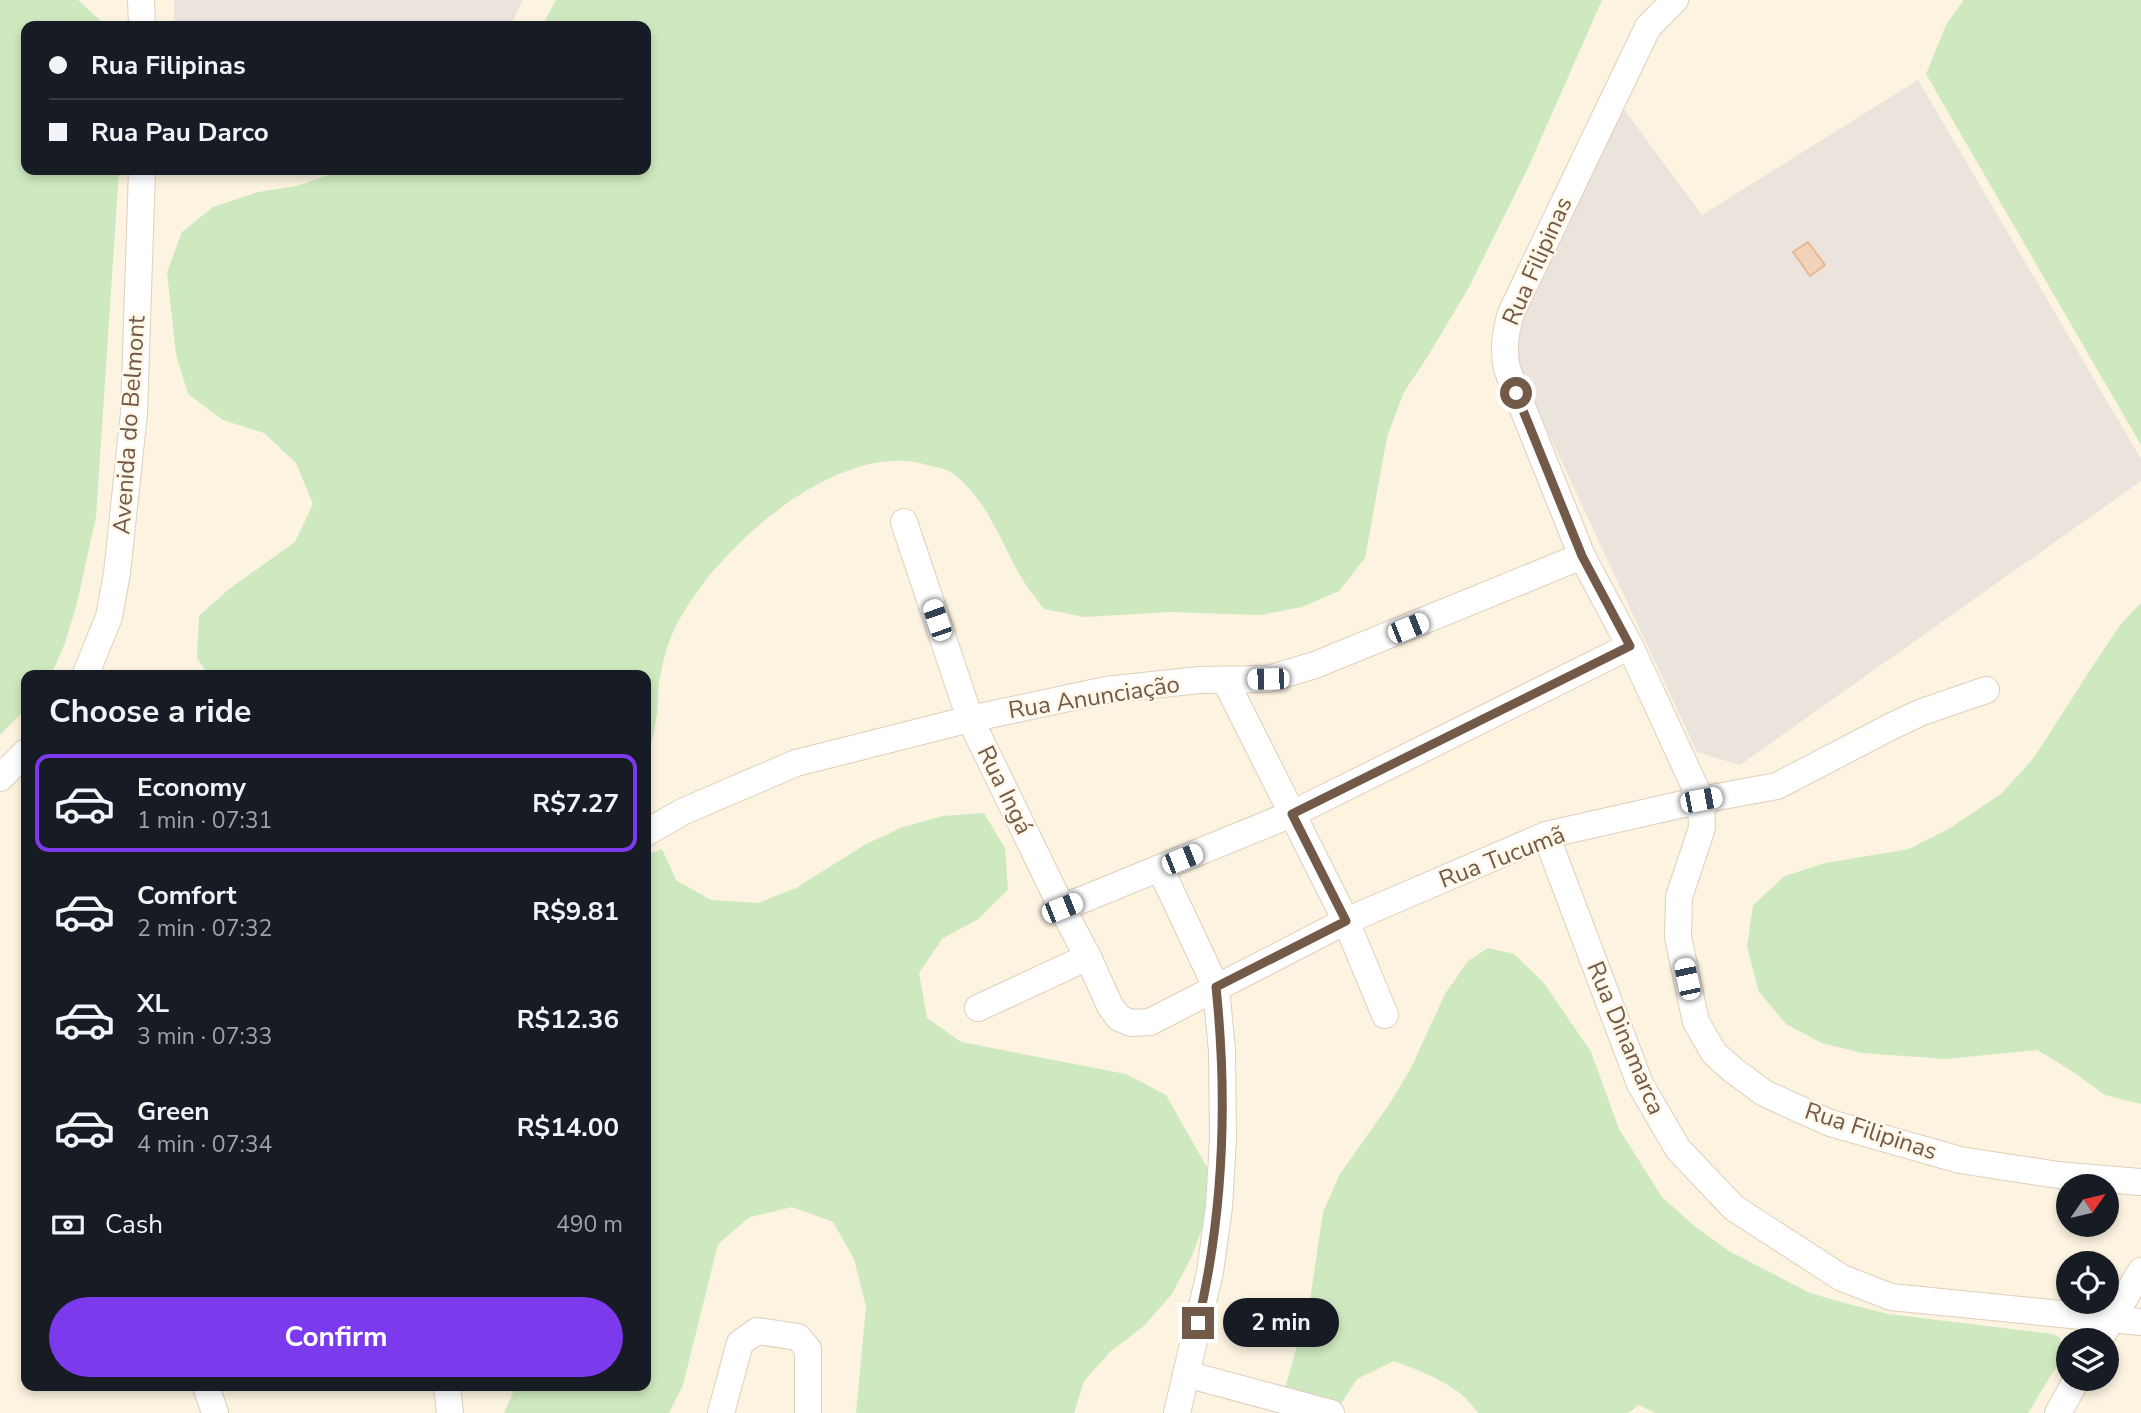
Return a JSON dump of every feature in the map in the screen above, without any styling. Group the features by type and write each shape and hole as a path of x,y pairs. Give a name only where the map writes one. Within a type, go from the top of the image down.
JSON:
{"street":[{"path":"141,0 142,21"},
{"name":"Rua Filipinas","path":"1675,0 1648,27 1511,313 1504,350 1507,369 1582,556 1630,646 1701,800 1702,828 1679,897 1678,937 1696,1022 1714,1053 1733,1070 1764,1093 1830,1123 1960,1160 2058,1175 2141,1182"},
{"name":"Avenida do Belmont","path":"87,670 109,617 117,573 134,413 142,175"},
{"name":"Rua Ingá","path":"904,522 970,719 1110,1006 1119,1018 1131,1023 1150,1023"},
{"name":"Rua Anunciação","path":"651,830 682,813 796,763 970,719 1106,690 1199,680 1268,679 1315,665 1582,556"},
{"path":"1062,908 1292,814 1630,646"},
{"path":"1224,680 1346,921 1385,1015"},
{"name":"Rua Tucumã","path":"1150,1023 1346,921 1546,835 1777,786 1922,712 1986,690"},
{"path":"0,778 21,757"},
{"name":"Rua Dinamarca","path":"1546,835 1640,1084 1678,1149 1734,1208 1842,1278 1891,1297 1960,1303 2094,1328"},
{"path":"1160,868 1216,987 1223,1051 1223,1139 1219,1207 1210,1272 1177,1413"},
{"path":"978,1008 1088,957"},
{"path":"2106,1328 2141,1271"},
{"name":"Rua Dinamarca","path":"2114,1328 2141,1322"},
{"path":"721,1413 740,1343 757,1331 798,1336 808,1349 808,1413"},
{"path":"1186,1374 1331,1413"},
{"path":"208,1391 215,1413"},
{"path":"448,1391 450,1413"},
{"path":"2058,1413 2070,1391"}],"shaded area":[{"path":"174,0 523,0 512,21 174,21"},
{"path":"1918,80 2141,459 2141,481 1740,765 1697,752 1505,340 1623,108 1702,215"}],"green space":[{"path":"0,0 78,0 101,21 21,21 21,175 119,175 96,517 77,603 53,670 21,670 21,714 0,735"},
{"path":"556,0 1602,0 1528,168 1469,287 1404,392 1387,437 1365,558 1339,591 1302,607 1260,615 1169,612 1084,617 1044,609 1019,574 983,507 964,483 944,469 891,461 853,469 815,486 777,510 712,572 688,605 671,637 659,683 651,744 651,670 205,670 197,658 199,616 229,589 295,542 313,504 296,463 264,433 223,420 188,394 176,354 167,272 182,232 213,207 258,192 297,186 329,175 651,175 651,21 545,21"},
{"path":"1964,0 2141,0 2141,445 1926,74 1947,23"},
{"path":"2141,603 2141,1104 2105,1095 2037,1050 1946,1059 1862,1053 1822,1043 1786,1024 1759,992 1747,947 1753,905 1785,876 1825,863 1909,849 1950,828 2002,793 2033,759 2121,624"},
{"path":"984,813 1005,848 1008,890 978,919 942,939 919,973 927,1018 961,1042 1126,1074 1166,1095 1209,1171 1208,1213 1192,1256 1172,1294 1144,1326 1111,1351 1084,1381 1074,1413 856,1413 866,1307 854,1259 833,1222 792,1207 750,1217 718,1244 683,1385 669,1413 504,1413 514,1391 651,1391 651,853 662,849 676,880 711,900 758,903 796,888 866,844 903,827 943,816"},
{"path":"1488,948 1514,954 1544,983 1591,1052 1619,1129 1662,1197 1693,1225 1729,1251 1810,1293 1848,1304 1888,1314 2056,1336 2056,1367 2028,1413 1655,1413 1639,1405 1628,1413 1478,1413 1451,1387 1394,1361 1357,1379 1335,1413 1278,1413 1310,1300 1323,1212 1340,1174 1410,1070 1445,994 1468,961"}],"building":[{"path":"1808,242 1825,265 1810,276 1793,252"}],"route":[{"path":"1198,1323 1210,1272 1219,1207 1223,1139 1223,1051 1216,987 1346,921 1292,814 1630,646 1582,556 1516,393"}]}
